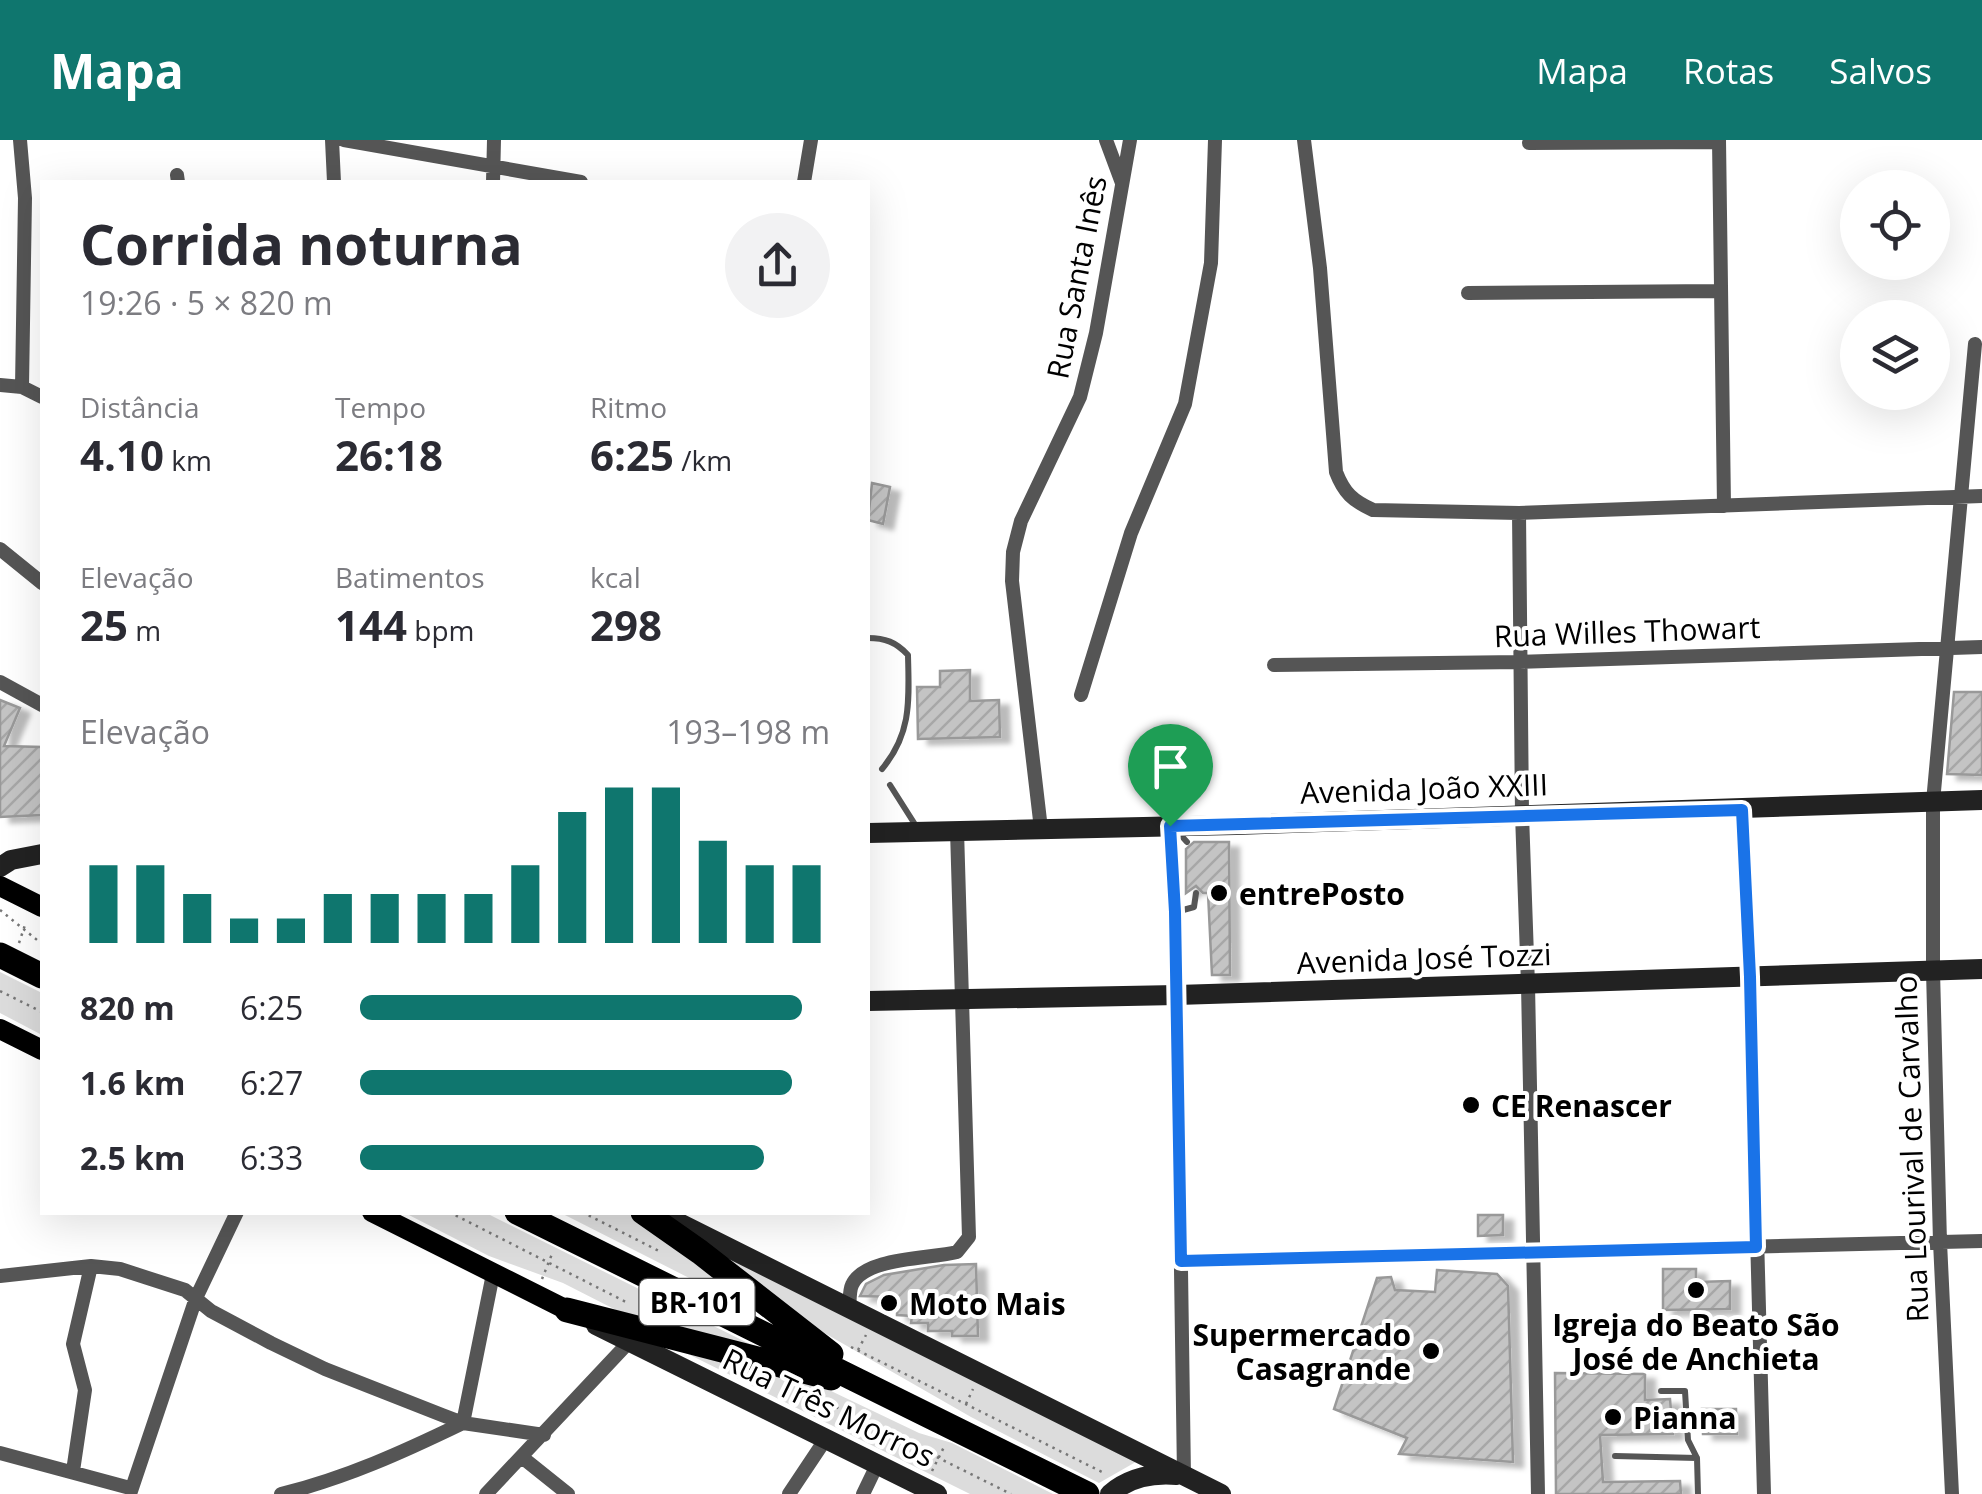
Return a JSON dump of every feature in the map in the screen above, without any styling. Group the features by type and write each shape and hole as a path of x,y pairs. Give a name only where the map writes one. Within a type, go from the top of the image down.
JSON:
{"highway":[{"path":"0,956 40,975"},
{"name":"BR-101","path":"523,1215 1086,1494"},
{"path":"647,1215 879,1390"},
{"path":"568,1310 879,1390"}],"main road":[{"path":"0,886 40,906"},
{"path":"0,1029 40,1049"},
{"name":"Rua Três Morros","path":"378,1215 568,1310"}],"street":[{"path":"20,140 25,215 22,387"},
{"path":"332,140 334,180"},
{"path":"344,140 571,180"},
{"path":"493,180 494,140"},
{"path":"804,180 811,140"},
{"path":"1106,140 1122,184"},
{"name":"Rua Santa Inês","path":"1041,829 1012,582 1013,552 1022,520 1080,398 1096,333 1130,140"},
{"path":"1082,695 1132,533 1185,404 1211,262 1215,140"},
{"path":"1304,140 1320,268 1336,472 1342,488 1355,502 1373,510 1519,513 1982,496"},
{"path":"1529,143 1719,141 1724,506"},
{"path":"1468,293 1719,291"},
{"name":"Rua Lourival de Carvalho","path":"1952,1494 1940,1242 1933,971 1934,802 1975,344"},
{"path":"0,385 22,387 40,396"},
{"path":"1519,513 1538,1494"},
{"path":"0,550 40,581"},
{"name":"Rua Willes Thowart","path":"1274,665 1520,662 1982,647"},
{"path":"0,682 40,703"},
{"name":"Avenida João XXIII","path":"870,832 1177,832 1522,814 1982,800"},
{"path":"1742,810 1764,1494"},
{"path":"850,1309 852,1285 862,1271 879,1264 957,1252 965,1246 969,1224 957,830"},
{"path":"1177,832 1184,1476"},
{"path":"0,866 40,854"},
{"name":"Avenida José Tozzi","path":"870,1001 1982,969"},
{"path":"0,1452 130,1491 196,1298 236,1215"},
{"path":"694,1221 850,1309 1221,1494"},
{"path":"1181,1261 1982,1241"},
{"path":"74,1472 86,1390 73,1344 92,1266"},
{"path":"0,1276 92,1266 120,1270 185,1290 211,1311 325,1369 463,1423 544,1434"},
{"path":"463,1423 493,1274"},
{"name":"Rua Três Morros","path":"568,1310 938,1494"},
{"path":"486,1494 630,1341"},
{"path":"282,1494 331,1482 388,1460 463,1423"},
{"path":"790,1494 825,1440"},
{"path":"523,1458 568,1494"},
{"path":"863,1494 876,1465"},
{"path":"1117,1489 1151,1475 1184,1476"}],"lane":[{"path":"870,638 898,644 908,654 904,736 899,749 882,769"},
{"path":"890,785 919,830"},
{"path":"1175,912 1194,906 1196,893"},
{"path":"1661,1391 1685,1391 1688,1440 1697,1458 1698,1494"},
{"path":"1615,1456 1697,1458"}],"path":[{"path":"0,910 40,942"},
{"path":"0,991 40,1011"},
{"path":"588,1215 673,1258"},
{"path":"842,1342 1117,1489"}],"shaded area":[{"path":"0,972 40,992 40,1034 0,1013"},
{"path":"409,1215 490,1215 786,1362 618,1311 563,1283 489,1256"},
{"path":"565,1215 634,1215 669,1235 778,1323"},
{"path":"689,1233 1141,1459 1099,1483 971,1417 779,1307"},
{"path":"662,1341 808,1380 919,1433 952,1443 1053,1494 970,1494"}],"building":[{"path":"872,483 890,487 883,524 870,521"},
{"path":"970,670 970,701 999,700 1000,737 918,739 917,687 940,687 940,671"},
{"path":"1954,692 1982,692 1982,775 1947,774"},
{"path":"0,700 20,708 4,746 40,747 40,815 0,817"},
{"path":"1194,842 1229,842 1230,975 1212,975 1208,893 1196,886 1186,893 1186,849"},
{"path":"1478,1215 1503,1215 1503,1235 1478,1236"},
{"path":"976,1264 978,1336 928,1331 928,1323 911,1323 912,1316 897,1315 897,1297 860,1296 866,1284 884,1275"},
{"name":"Igreja do Beato São José de Anchieta","path":"1663,1269 1696,1269 1696,1282 1730,1281 1730,1309 1663,1310"},
{"name":"Supermercado Casagrande","path":"1437,1270 1497,1274 1508,1286 1513,1462 1399,1454 1407,1438 1334,1409 1377,1278 1391,1277 1395,1290 1435,1292"},
{"name":"Pianna","path":"1555,1373 1645,1374 1645,1400 1670,1399 1673,1434 1600,1435 1603,1482 1680,1481 1681,1494 1556,1494"},
{"path":"1702,1409 1736,1409 1737,1434 1703,1434"}],"place":[{"name":"entrePosto","path":"1219,893"},
{"name":"CE Renascer","path":"1471,1105"},
{"name":"Igreja do Beato São José de Anchieta","path":"1696,1290"},
{"name":"Moto Mais","path":"889,1303"},
{"name":"Supermercado Casagrande","path":"1431,1351"},
{"name":"Pianna","path":"1613,1417"}],"route":[{"path":"1742,810 1756,1247 1181,1261 1170,826 1742,810"}]}
